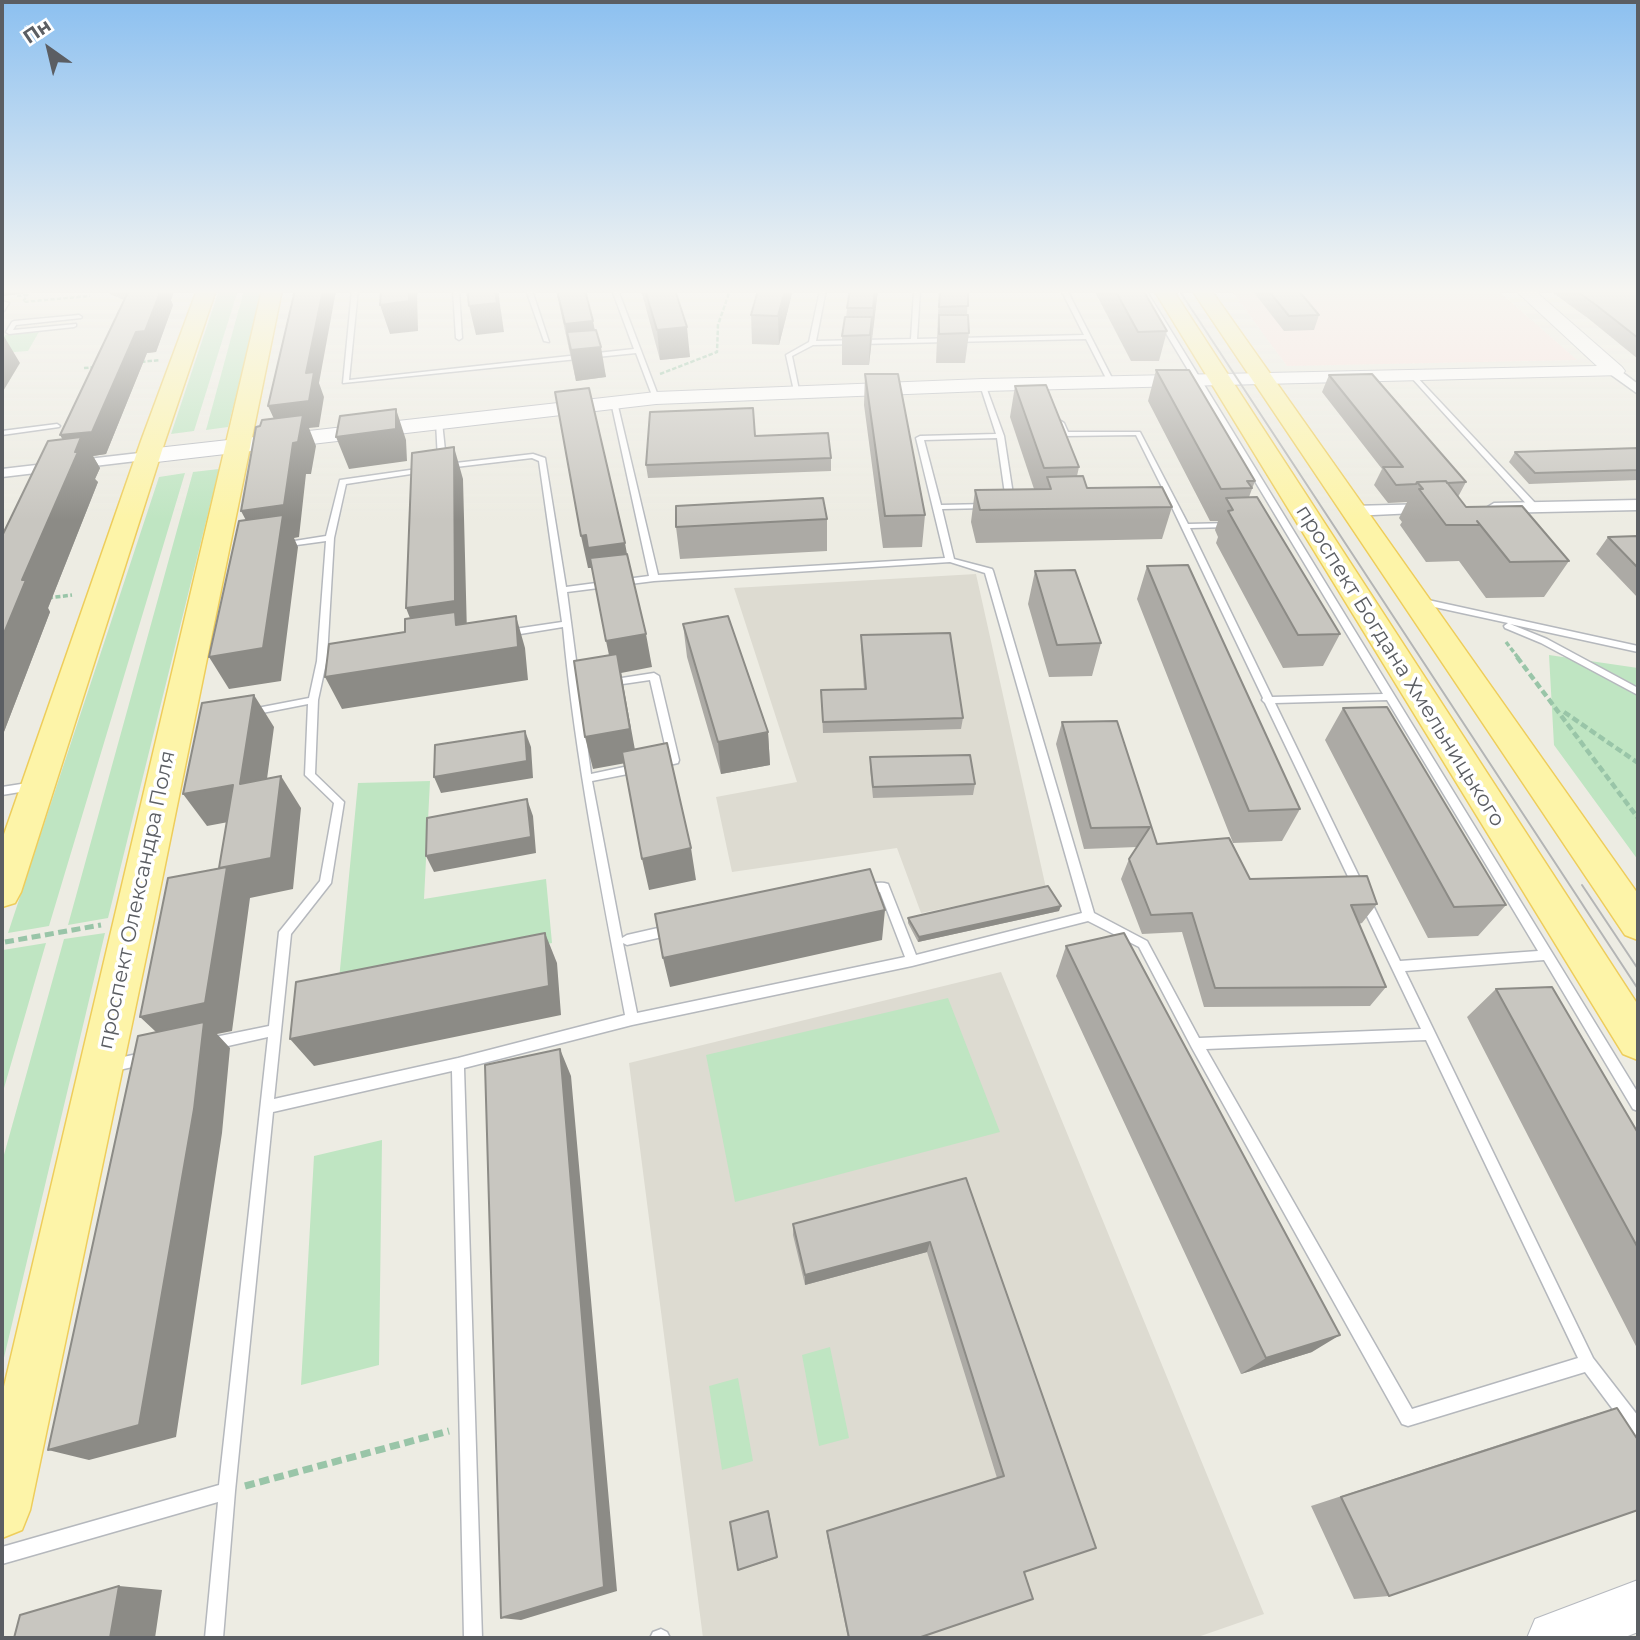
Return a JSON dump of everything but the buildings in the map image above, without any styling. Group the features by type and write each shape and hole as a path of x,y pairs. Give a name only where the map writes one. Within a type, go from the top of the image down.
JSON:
{"main road":[{"path":"2,892 180,367"},
{"name":"проспект Олександра Поля","path":"2,1510 100,1068 181,726 256,367"},
{"name":"проспект Богдана Хмельницького","path":"1202,367 1466,796 1638,1041"},
{"name":"проспект Богдана Хмельницького","path":"1253,367 1638,924"}],"street":[{"path":"1610,367 1638,390"},
{"path":"2,473 32,475 148,456 656,398 796,390 983,385 1048,389 1111,382 1615,371"},
{"path":"1478,508 1638,505"},
{"path":"1352,511 1450,509"},
{"path":"1554,1638 1637,1610"}],"lane":[{"path":"347,367 345,382 490,367"},
{"path":"642,367 656,398"},
{"path":"791,367 796,390"},
{"path":"1103,367 1111,382"},
{"path":"1199,367 1209,380 1286,524 1340,593 1390,697 1466,796 1545,955 1638,1105"},
{"path":"1412,375 1534,507"},
{"path":"983,385 1000,436 1010,505"},
{"path":"614,402 654,579"},
{"path":"1057,414 1065,434 1138,433 1399,966 1588,1363 1638,1429"},
{"path":"439,422 443,467"},
{"path":"2,433 57,426"},
{"path":"950,560 920,438 1000,436"},
{"path":"214,1638 285,932 325,883 339,802 310,775 313,700 322,661 330,538 342,482 533,456 542,460 579,688 586,779 632,1019"},
{"path":"1146,502 1173,501"},
{"path":"938,507 1024,505"},
{"path":"1273,524 1286,524"},
{"path":"1185,526 1236,525"},
{"path":"267,547 330,538"},
{"path":"562,590 654,579 950,560 989,571 1089,916"},
{"path":"1413,600 1638,649"},
{"path":"1486,617 1544,641 1638,692"},
{"path":"499,634 567,624"},
{"path":"322,661 349,657"},
{"path":"586,779 674,760 654,676 599,685"},
{"path":"1267,700 1390,697"},
{"path":"236,716 313,700"},
{"path":"2,791 40,785"},
{"path":"857,892 884,887 912,961"},
{"path":"268,1107 458,1064 632,1019 912,961 1089,916 1143,944 1196,1044 1409,1418 1588,1363"},
{"path":"626,940 681,928"},
{"path":"1399,966 1545,955"},
{"path":"197,1047 275,1030"},
{"path":"1196,1044 1430,1034"},
{"path":"100,1068 158,1055"},
{"path":"458,1064 473,1638"},
{"path":"2,1556 227,1491"}],"path":[{"path":"84,368 97,367"},
{"path":"647,378 678,367"},
{"path":"37,599 72,594"},
{"path":"1486,617 1559,709 1638,818"},
{"path":"1559,709 1638,763"},
{"path":"5,942 109,924"},
{"path":"227,1491 466,1426"}],"shaded area":[{"path":"976,574 1046,888 921,913 897,848 732,872 716,797 797,782 734,588"},
{"path":"1001,972 1264,1614 1195,1638 703,1638 629,1063"}],"green space":[{"path":"193,367 214,367 194,431 171,434"},
{"path":"223,367 243,367 228,427 206,430"},
{"path":"219,469 108,918 68,925 193,472"},
{"path":"185,473 49,926 8,933 159,477"},
{"path":"1549,655 1638,668 1638,860 1554,745"},
{"path":"430,781 424,899 546,879 552,943 338,990 358,783"},
{"path":"105,933 2,1366 2,1162 64,939"},
{"path":"46,943 2,1095 3,950"},
{"path":"948,998 1000,1132 735,1202 706,1055"},
{"path":"382,1140 379,1365 301,1385 314,1156"},
{"path":"830,1347 849,1438 819,1446 802,1355"},
{"path":"738,1378 753,1461 722,1470 709,1386"}],"tram line":[{"path":"1229,367 1638,989"},
{"path":"1582,885 1638,969"}]}
